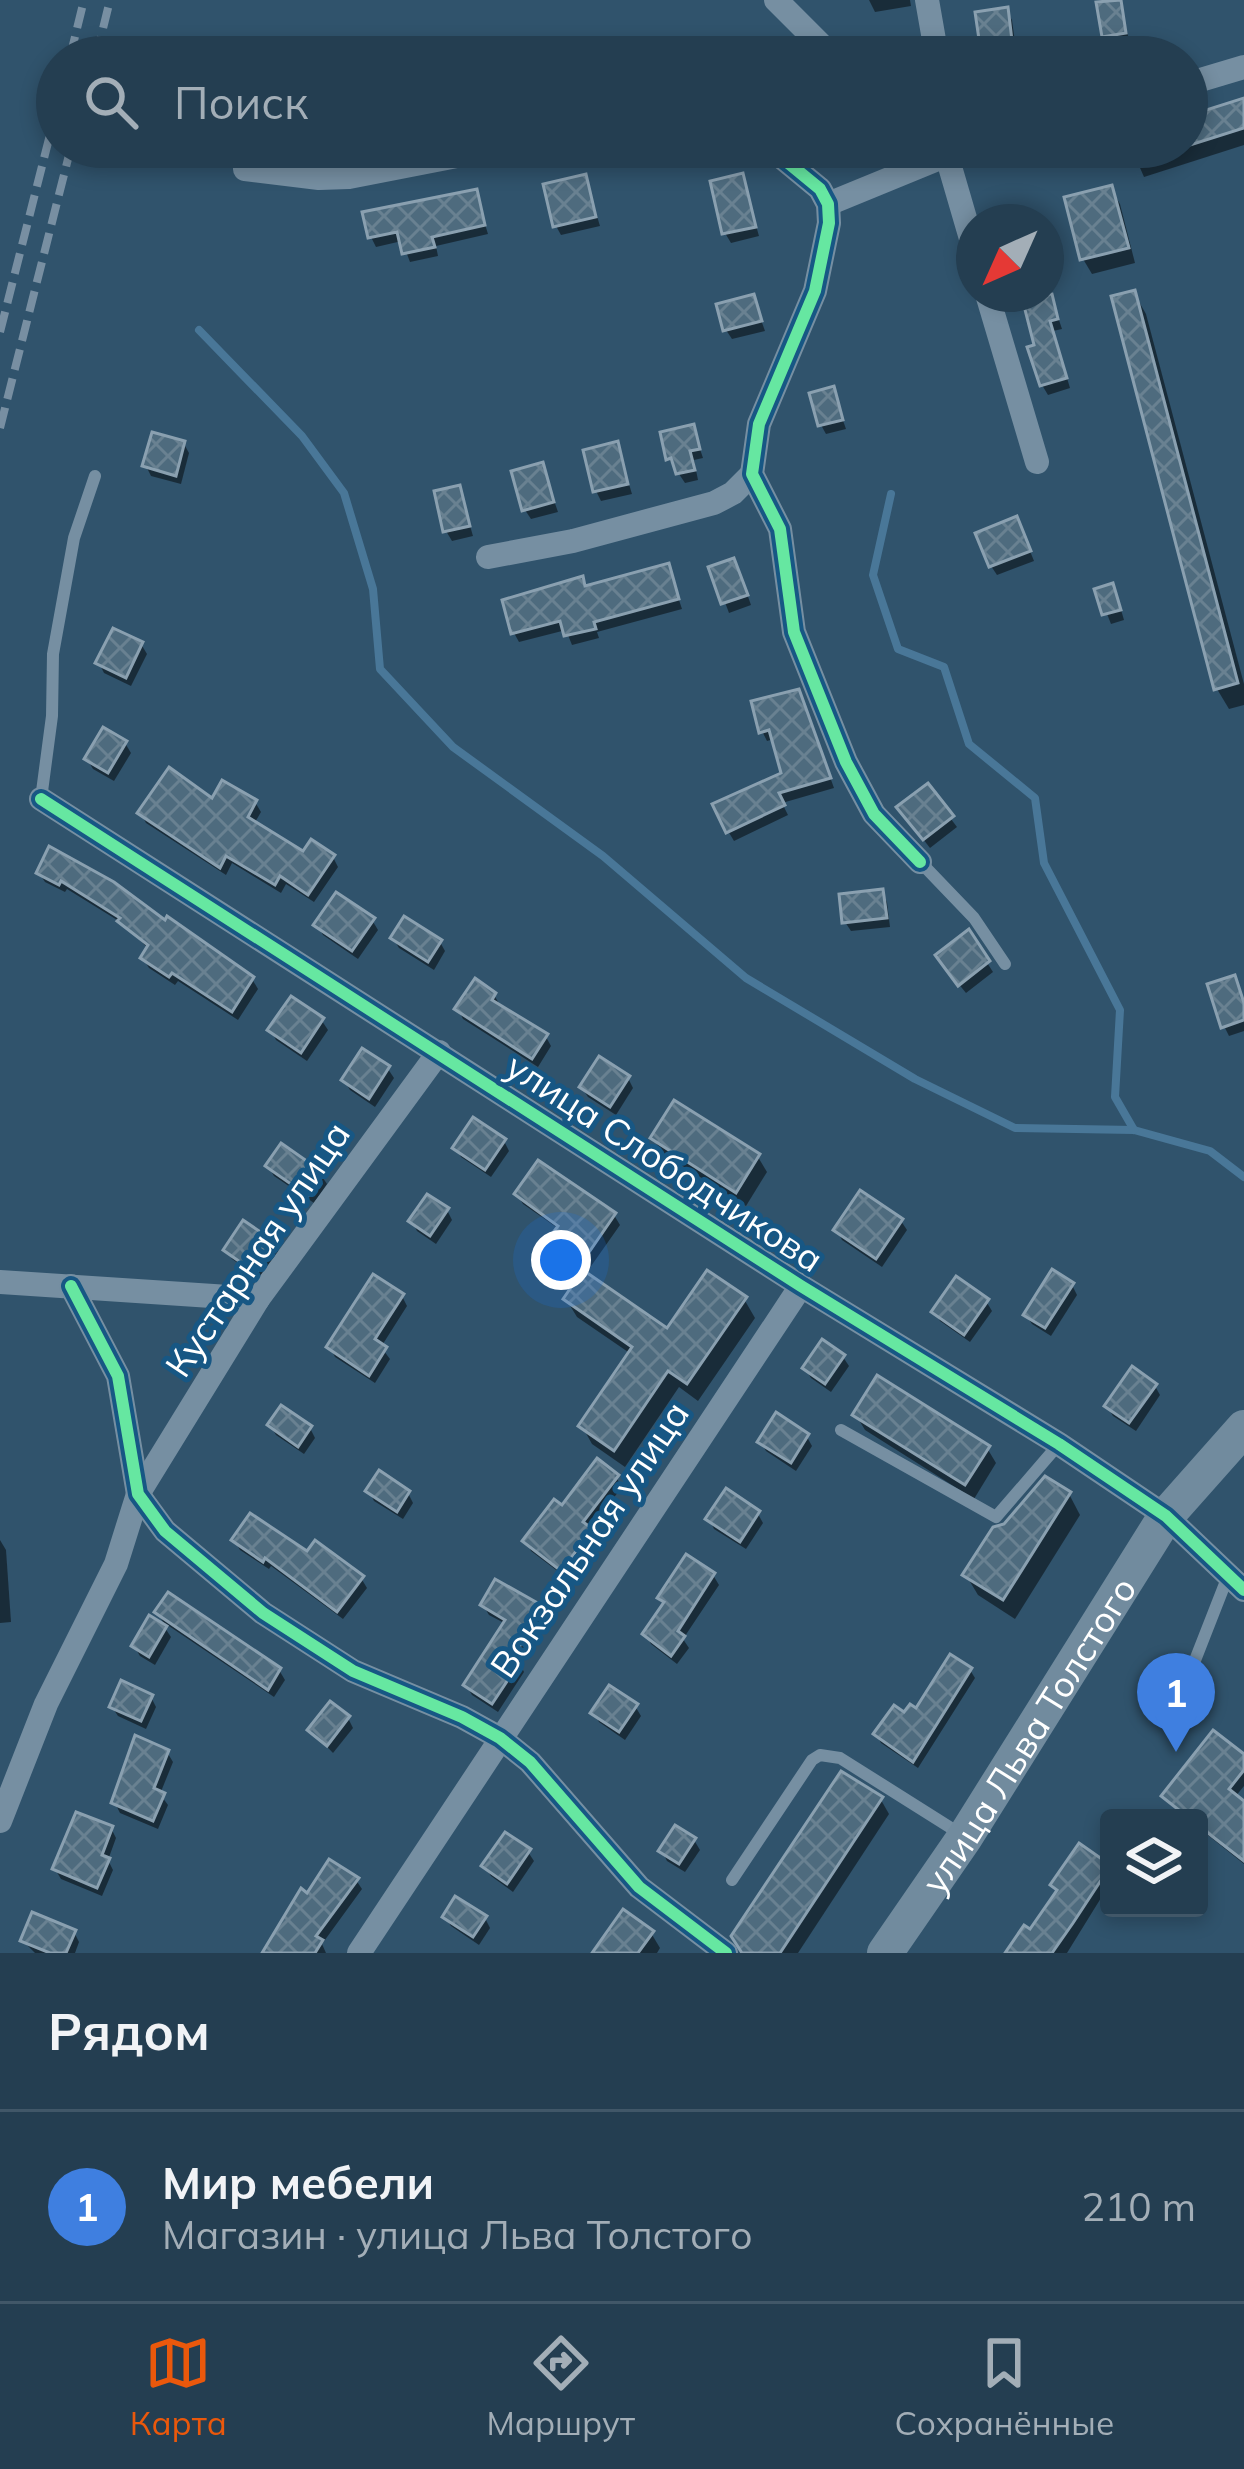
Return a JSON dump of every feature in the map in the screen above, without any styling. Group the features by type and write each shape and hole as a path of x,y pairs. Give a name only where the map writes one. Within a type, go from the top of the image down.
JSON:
{"main road":[{"name":"улица Льва Толстого","path":"885,1953 965,1837 1166,1516 1244,1428"}],"street":[{"path":"776,0 812,36"},
{"path":"927,0 933,36"},
{"path":"1208,78 1244,68"},
{"path":"245,169 319,178 395,168"},
{"path":"796,168 828,204 829,223 815,291 759,424 752,474 780,530 794,632 846,762 874,814 923,865"},
{"path":"828,204 907,168"},
{"path":"954,168 963,204"},
{"path":"992,312 1037,462"},
{"path":"488,556 573,541 714,503 752,474"},
{"name":"улица Слободчикова","path":"41,799 801,1286 1059,1444 1166,1516 1236,1583"},
{"name":"Кустарная улица","path":"0,1821 46,1704 116,1564 138,1494 258,1299 439,1052"},
{"path":"0,1282 258,1299"},
{"path":"71,1286 118,1376 138,1494 165,1531 263,1613 353,1671 500,1738 530,1762 639,1888 726,1953"},
{"name":"Вокзальная улица","path":"359,1953 801,1286"}],"lane":[{"path":"41,799 52,716 53,654 74,538 95,476"},
{"path":"923,865 974,917 1005,964"},
{"path":"841,1430 996,1517 1059,1444"},
{"path":"1174,1714 1236,1583"},
{"path":"732,1880 812,1760 820,1755 840,1758 965,1837"}],"building":[{"path":"1121,0 1126,33 1102,36 1096,2"},
{"path":"1008,7 1011,36 979,36 975,12"},
{"path":"1244,98 1244,128 1208,139 1208,109"},
{"path":"743,173 756,227 722,234 710,181"},
{"path":"586,174 596,217 553,227 543,184"},
{"path":"1112,185 1129,248 1080,260 1064,197"},
{"path":"477,189 485,225 432,237 435,247 402,254 397,232 368,238 362,212"},
{"path":"1135,290 1238,683 1214,690 1111,296"},
{"path":"754,294 762,321 723,331 716,304"},
{"path":"1026,312 1056,312 1058,319 1050,321 1067,378 1040,386 1027,347 1034,345"},
{"path":"834,386 843,420 818,426 809,393"},
{"path":"694,424 700,449 690,451 695,470 676,474 671,458 666,460 660,432"},
{"path":"152,432 185,441 176,476 142,466"},
{"path":"618,441 628,484 593,492 583,450"},
{"path":"543,462 554,502 522,511 511,471"},
{"path":"460,485 470,526 443,532 434,491"},
{"path":"1017,516 1031,551 989,567 975,533"},
{"path":"734,558 748,595 721,604 708,567"},
{"path":"669,563 679,599 594,622 596,629 564,636 560,621 511,634 502,600 583,576 585,586"},
{"path":"1113,583 1121,610 1102,615 1094,589"},
{"path":"113,628 143,642 126,678 95,663"},
{"path":"799,689 831,778 779,793 785,805 726,833 712,804 781,773 769,730 759,733 751,701"},
{"path":"103,727 127,741 108,773 84,759"},
{"path":"169,767 212,798 222,780 257,800 248,817 303,851 311,839 335,855 308,895 280,876 275,885 226,856 220,868 137,813"},
{"path":"928,783 954,816 923,840 896,807"},
{"path":"49,846 114,882 254,977 232,1012 140,958 148,945 117,921 120,918 61,881 59,885 36,873"},
{"path":"883,889 887,918 842,923 839,894"},
{"path":"336,892 375,918 352,951 313,925"},
{"path":"404,916 442,940 428,962 390,938"},
{"path":"969,929 990,961 958,986 935,955"},
{"path":"1235,975 1244,1020 1221,1028 1207,984"},
{"path":"475,978 496,993 492,1000 548,1034 532,1059 454,1009"},
{"path":"291,996 324,1018 301,1053 267,1030"},
{"path":"362,1048 390,1066 369,1099 341,1080"},
{"path":"599,1056 630,1076 610,1107 579,1087"},
{"path":"674,1100 760,1154 736,1193 650,1138"},
{"path":"473,1117 506,1139 485,1170 452,1148"},
{"path":"281,1143 324,1173 308,1196 265,1166"},
{"path":"538,1160 616,1213 583,1261 549,1238 558,1226 514,1194"},
{"path":"860,1190 903,1219 876,1259 833,1230"},
{"path":"427,1194 449,1208 430,1236 408,1221"},
{"path":"243,1220 278,1244 256,1273 223,1250"},
{"path":"1052,1269 1074,1283 1045,1328 1023,1315"},
{"path":"583,1270 667,1328 707,1270 747,1297 687,1384 668,1371 614,1451 578,1426 632,1347 563,1299"},
{"path":"373,1274 404,1294 375,1339 387,1347 369,1376 326,1347"},
{"path":"956,1276 989,1299 964,1335 931,1312"},
{"path":"822,1339 845,1355 825,1384 802,1368"},
{"path":"1132,1366 1157,1384 1129,1423 1104,1406"},
{"path":"877,1375 990,1446 965,1485 852,1415"},
{"path":"281,1405 312,1426 298,1447 267,1425"},
{"path":"776,1412 809,1434 791,1463 757,1442"},
{"path":"597,1458 619,1475 583,1522 593,1529 561,1571 522,1541 554,1499 562,1505"},
{"path":"379,1470 410,1491 397,1512 365,1491"},
{"path":"1045,1476 1071,1492 1003,1600 962,1575 993,1527 1004,1524"},
{"path":"726,1488 760,1511 740,1542 705,1519"},
{"path":"250,1513 307,1551 315,1540 364,1576 337,1612 265,1558 263,1562 231,1540"},
{"path":"686,1554 715,1573 678,1631 685,1636 671,1656 642,1634 664,1602 657,1598"},
{"path":"495,1579 543,1606 514,1656 521,1660 492,1704 463,1685 505,1620 480,1605"},
{"path":"168,1592 281,1668 268,1690 154,1612"},
{"path":"149,1615 167,1626 149,1657 131,1646"},
{"path":"950,1654 972,1668 913,1762 873,1734 894,1705 904,1712 910,1704 916,1708"},
{"path":"121,1680 153,1695 141,1721 109,1707"},
{"path":"609,1685 638,1704 619,1732 590,1713"},
{"path":"330,1701 350,1716 327,1746 307,1730"},
{"path":"1213,1730 1244,1754 1244,1770 1229,1789 1244,1801 1244,1861 1208,1833 1208,1809 1178,1809 1161,1796"},
{"path":"135,1735 169,1750 154,1788 165,1793 153,1821 111,1803"},
{"path":"841,1771 883,1797 780,1953 742,1953 731,1936"},
{"path":"76,1812 113,1826 102,1855 110,1858 97,1888 52,1869"},
{"path":"675,1825 696,1838 679,1864 658,1851"},
{"path":"505,1832 531,1849 507,1884 481,1866"},
{"path":"1079,1843 1100,1858 1100,1882 1052,1953 1005,1953 1024,1925 1030,1929 1057,1890 1050,1885"},
{"path":"329,1859 359,1878 316,1936 323,1940 315,1953 262,1953 301,1888 307,1893"},
{"path":"455,1896 487,1916 473,1937 442,1917"},
{"path":"623,1909 654,1931 638,1953 592,1953"},
{"path":"32,1912 76,1930 66,1953 50,1953 20,1941"}],"waterway":[{"path":"199,330 302,436 344,493 373,589 380,669 453,747 603,856 746,978 915,1079 1015,1128 1134,1130 1210,1151 1244,1177"},
{"path":"891,494 873,575 898,649 944,667 969,744 1035,798 1044,863 1120,1010 1115,1097 1134,1130"}],"railway":[{"path":"75,36 84,0"},
{"path":"101,36 110,0"},
{"path":"0,332 42,168"},
{"path":"0,428 66,168"}],"cycle path":[{"path":"794,168 820,189 828,204 829,223 815,291 759,424 752,474 780,529 794,632 846,762 874,814 920,862"},
{"path":"41,799 801,1286 1059,1444 1166,1516 1244,1590"},
{"path":"71,1286 118,1376 138,1494 165,1531 263,1613 353,1671 500,1738 530,1762 639,1887 726,1953"}],"place":[{"name":"Мир мебели","path":"1176,1752"}]}
